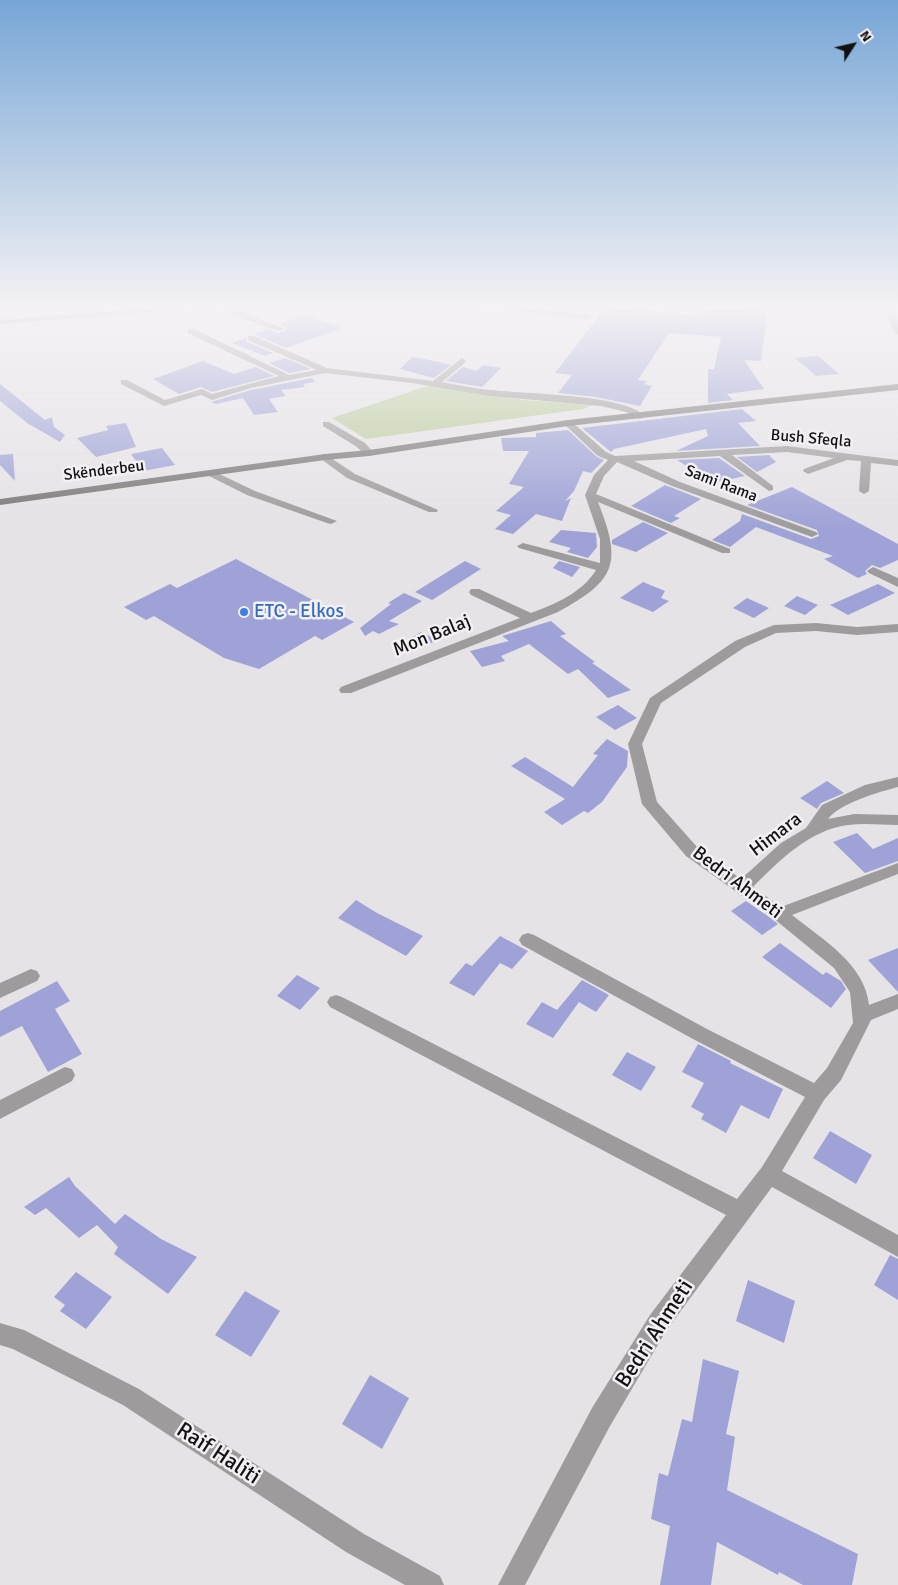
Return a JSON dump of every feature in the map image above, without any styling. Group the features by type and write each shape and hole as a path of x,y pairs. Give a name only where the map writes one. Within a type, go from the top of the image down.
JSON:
{"main road":[{"name":"Skënderbeu","path":"0,502 325,457 369,453 568,423 898,387"}],"street":[{"path":"124,382 164,403 202,392 212,397 237,388 275,381"},
{"path":"411,381 490,393 601,403 629,410 640,416"},
{"path":"435,384 439,381"},
{"path":"568,423 602,454 618,459"},
{"path":"326,424 362,445 369,453"},
{"name":"Bush Sfeqla","path":"618,459 787,448 898,463"},
{"path":"721,452 769,488"},
{"path":"325,457 351,476 433,510"},
{"path":"808,471 846,457"},
{"path":"524,546 604,569 608,552 607,541 590,495 599,475 618,459"},
{"name":"Sami Rama","path":"618,459 667,481 812,534"},
{"path":"864,491 866,460"},
{"path":"211,473 251,492 331,521"},
{"path":"590,495 611,502 726,551"},
{"name":"Mon Balaj","path":"346,690 531,618 577,597 590,586 604,569"},
{"path":"873,571 898,583"},
{"name":"Mon Balaj","path":"475,592 531,618"},
{"name":"Bedri Ahmeti","path":"511,1585 602,1417 658,1323 739,1211 769,1174 817,1094 834,1074 862,1023 859,991 840,963 779,914 692,852 650,804 635,744 655,701 740,644 774,629 816,627 857,631 898,628"},
{"path":"812,830 827,809 870,789 898,782"},
{"name":"Himara","path":"742,888 776,854 812,830 840,820 898,820"},
{"path":"779,914 896,868"},
{"path":"528,940 700,1034 817,1094"},
{"path":"0,991 31,976"},
{"path":"862,1016 898,1001"},
{"path":"336,1002 475,1076 739,1211"},
{"path":"0,1110 65,1075"},
{"path":"769,1174 898,1247"},
{"name":"Raif Haliti","path":"0,1334 16,1338 131,1397 355,1543 431,1585"}],"green space":[{"path":"430,385 523,400 593,405 583,409 366,439 332,418"}],"building":[{"path":"156,381 255,381 212,392 201,387 179,394"},
{"path":"297,381 315,382 303,384 305,387 281,390 286,396 269,399 278,412 254,415 243,398 216,404 211,402 251,390"},
{"path":"446,381 488,381 482,387"},
{"path":"567,381 647,381 644,384 652,386 640,406 596,397 558,393"},
{"path":"708,381 758,381 764,389 727,394 733,400 708,403"},
{"path":"0,384 45,420 52,417 54,427 65,435 60,442 27,423 0,401"},
{"path":"742,409 756,421 738,423 760,446 676,451 708,436 706,429 614,449 611,452 582,428"},
{"path":"126,423 136,447 96,457 77,438 108,430 106,426"},
{"path":"568,430 597,457 604,460 591,473 583,471 574,491 565,501 571,498 562,521 536,514 513,534 495,529 511,515 496,511 524,487 509,484 529,451 503,451 501,438 536,437 536,433"},
{"path":"162,448 175,465 143,471 131,454"},
{"path":"13,454 15,481 0,465 0,455"},
{"path":"769,455 776,462 757,472 737,457"},
{"path":"719,458 745,476 713,483 677,460"},
{"path":"665,485 701,499 674,516 680,518 671,523 631,506"},
{"path":"792,487 898,544 898,560 880,568 872,565 865,571 867,574 858,578 824,559 833,556 756,527 730,547 712,540 740,521 742,514 811,539 819,536 817,530 747,505"},
{"path":"643,522 668,533 636,552 612,544 612,540"},
{"path":"561,530 596,533 597,547 588,558 567,552 571,548 549,542"},
{"path":"236,559 354,622 322,640 315,636 259,669 224,658 154,616 146,620 124,607 170,584 177,588"},
{"path":"465,561 481,569 432,600 415,592"},
{"path":"559,561 580,567 572,577 553,568"},
{"path":"643,582 665,591 661,598 669,601 653,612 620,598"},
{"path":"878,584 895,593 848,615 830,605"},
{"path":"404,593 422,601 389,621 399,624 379,634 373,631 365,636 360,628 391,604 388,603"},
{"path":"797,596 818,605 805,615 784,606"},
{"path":"747,598 769,608 754,618 733,608"},
{"path":"551,621 566,634 560,636 595,662 592,663 631,690 608,698 578,669 568,674 529,644 501,656 505,661 482,667 470,651 509,641 502,636"},
{"path":"421,632 437,640 422,648 409,639"},
{"path":"618,705 637,718 615,730 596,717"},
{"path":"607,739 628,751 627,767 602,802 588,813 584,811 562,825 544,812 565,799 511,766 525,757 573,787 598,755 593,754"},
{"path":"827,781 844,793 821,803 817,809 800,798"},
{"path":"857,833 873,849 898,838 898,861 865,873 833,842"},
{"path":"356,900 377,913 423,936 406,956 338,918"},
{"path":"746,901 778,924 762,935 731,911"},
{"path":"500,936 528,951 512,969 500,963 474,996 449,983 466,963 472,966"},
{"path":"780,943 823,975 826,972 841,981 846,989 831,1008 762,957"},
{"path":"898,948 898,992 868,960"},
{"path":"297,975 320,988 300,1010 277,996"},
{"path":"582,980 609,995 596,1012 579,1002 553,1038 526,1024 542,1002 557,1010"},
{"path":"57,981 70,1001 55,1009 82,1054 48,1072 22,1026 0,1037 0,1011"},
{"path":"698,1044 731,1061 730,1063 783,1089 769,1119 741,1105 726,1133 701,1119 704,1114 691,1107 704,1083 682,1072"},
{"path":"627,1052 656,1067 641,1091 612,1075"},
{"path":"830,1131 872,1155 856,1184 813,1158"},
{"path":"69,1177 75,1186 115,1224 125,1214 161,1239 197,1257 168,1294 114,1254 118,1247 97,1225 79,1238 46,1208 35,1215 24,1207"},
{"path":"890,1255 898,1259 898,1300 874,1285"},
{"path":"76,1272 112,1297 86,1329 60,1311 65,1305 54,1297"},
{"path":"748,1280 795,1301 784,1343 736,1321"},
{"path":"245,1291 280,1311 251,1357 215,1335"},
{"path":"703,1359 739,1371 726,1434 735,1437 727,1490 858,1554 852,1585 803,1585 779,1572 778,1575 717,1542 711,1585 660,1585 670,1526 651,1519 659,1473 668,1476 682,1419 692,1422"},
{"path":"370,1375 409,1398 382,1449 342,1424"}],"place":[{"name":"ETC - Elkos","path":"244,612"}]}
